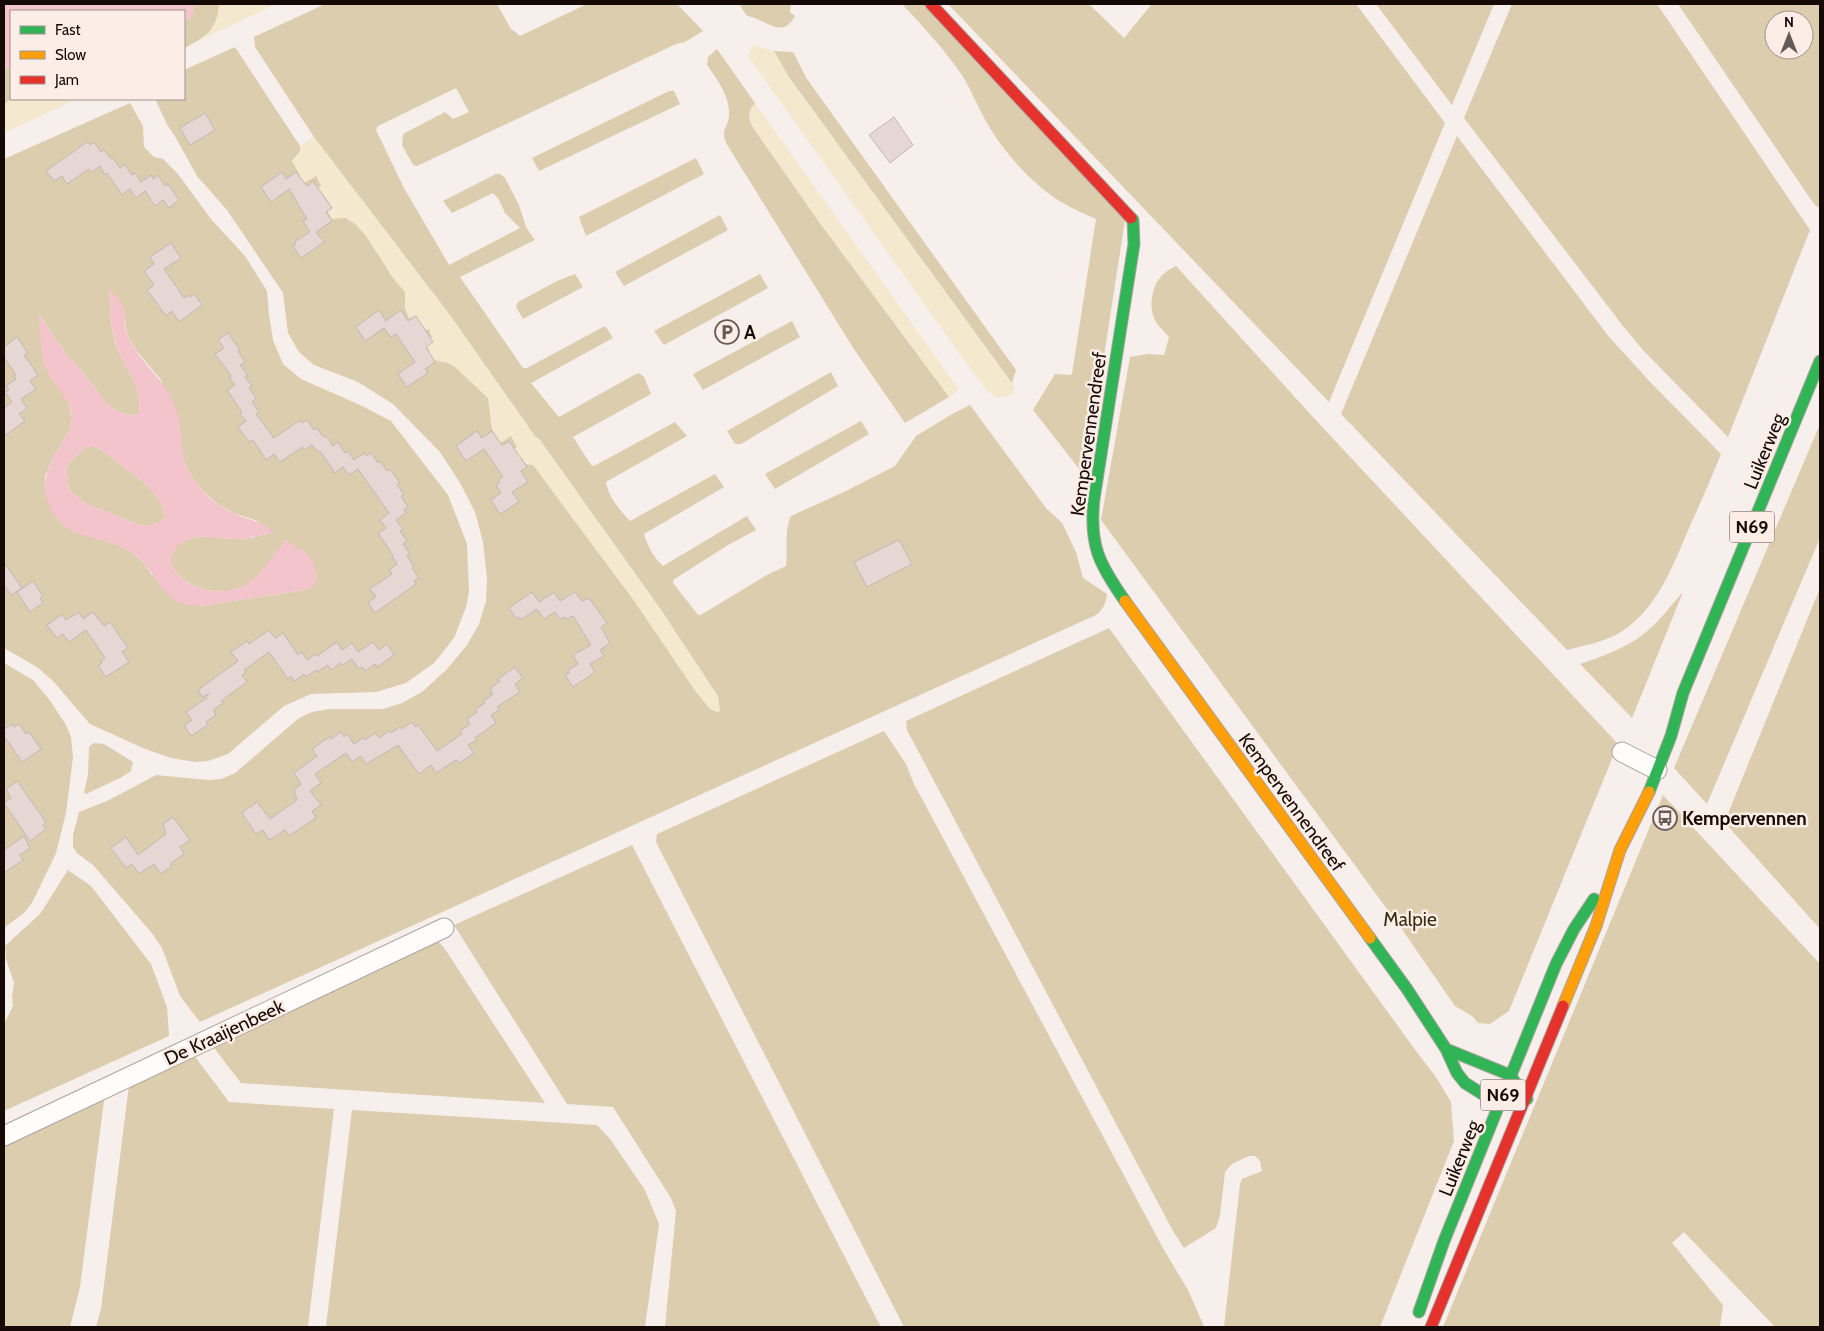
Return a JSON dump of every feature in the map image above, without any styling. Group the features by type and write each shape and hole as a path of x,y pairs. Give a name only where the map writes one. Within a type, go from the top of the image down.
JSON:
{"main road":[{"name":"Kempervennendreef","path":"931,4 1133,220 1134,244 1098,479 1092,504 1094,542 1099,561 1128,606 1407,989 1446,1049 1464,1083 1500,1105"},
{"name":"Luikerweg","path":"1431,1327 1596,926 1625,838 1643,804 1647,764 1677,721 1684,693 1820,361"},
{"name":"Luikerweg","path":"1663,724 1684,693"},
{"name":"Luikerweg","path":"1625,838 1629,806"},
{"name":"Luikerweg","path":"1414,1327 1444,1241 1556,964 1574,929 1612,873"},
{"path":"1446,1049 1510,1076 1526,1099 1500,1105"}],"street":[{"path":"1622,752 1647,764"},
{"name":"De Kraaijenbeek","path":"4,1136 444,928"}],"shaded area":[{"path":"4,4 196,4 190,18 185,21 185,10 10,10 10,67 4,68"},
{"path":"219,4 276,4 198,41 213,25"},
{"path":"753,45 774,51 789,77 1012,383 1015,389 1012,395 998,398 988,392 964,360 748,56"},
{"path":"10,99 75,100 4,133 4,105"},
{"path":"755,103 959,390 949,397 819,222 754,129 749,116"},
{"path":"314,137 450,315 706,675 718,696 720,711 717,712 710,709 696,692 635,602 533,465 517,459 511,450 517,447 511,437 500,443 492,429 488,398 455,367 448,363 433,360 425,341 428,329 420,332 410,318 406,310 405,292 386,267 333,219 325,207 330,204 325,195 321,198 316,189 316,177 304,183 292,161 300,151 300,146"},
{"path":"109,289 123,307 128,337 169,393 174,404 180,424 185,461 195,481 209,497 221,506 274,532 240,539 199,537 187,540 174,549 171,560 175,571 185,581 199,588 216,591 234,589 255,578 286,540 313,560 317,579 310,588 200,606 187,604 169,596 146,565 129,550 74,531 64,526 57,519 47,499 46,480 56,453 69,431 72,418 66,398 49,375 44,364 38,313 65,353 81,370 106,403 117,411 137,415 139,413 138,393 115,340","holes":["86,447 94,447 101,450 146,484 161,502 165,518 153,525 140,525 84,503 69,489 66,470 68,463"]}],"green space":[{"path":"196,4 219,4 216,20 209,32 185,47 185,21 190,18"},
{"path":"325,4 497,4 511,29 520,36 587,4 677,4 703,31 685,42 676,44 417,166 413,165 402,145 403,134 445,112 453,119 469,112 456,88 378,126 376,130 404,188 449,265 520,228 505,213 498,198 493,193 452,213 443,201 496,174 500,174 505,178 519,205 526,227 535,240 460,277 523,368 527,368 603,327 606,327 613,338 531,383 559,417 634,375 639,373 644,377 651,394 573,437 591,465 594,466 675,422 687,436 606,482 612,498 630,521 715,474 724,487 644,534 651,551 663,566 747,516 756,530 728,545 673,580 673,583 698,615 786,566 787,534 791,516 895,466 916,436 970,405 1046,508 1062,523 1076,552 1083,578 1107,594 1101,611 1096,615 200,1022 180,996 162,948 151,932 93,865 77,853 73,847 73,835 79,812 109,800 156,775 208,780 221,779 235,773 299,718 312,712 329,709 383,709 402,703 422,692 447,669 467,645 479,624 486,601 487,578 483,542 475,512 460,483 440,452 393,404 358,382 314,365 299,352 288,333 283,293 227,210 197,176 155,100 185,100 185,70 235,47 300,146 300,151 292,161 304,183 316,176 321,186 316,189 321,197 324,195 330,204 325,207 332,219 346,218 355,224 366,236 393,278 405,292 405,308 409,318 415,316 420,332 429,329 432,338 425,341 433,360 448,363 455,367 488,398 492,429 500,443 511,436 517,447 512,450 517,459 521,457 526,464 533,465 635,602 696,692 710,709 717,712 720,711 718,696 661,610 450,315 314,137 255,47 254,37"},
{"path":"739,4 791,4 790,12 795,16 785,27 779,28 747,16"},
{"path":"902,4 926,4 1125,220 1086,472 1080,470 1033,410 1055,374 1072,374 1096,219 1051,195 1012,159 990,128 959,71 932,36"},
{"path":"948,4 1089,4 1124,38 1152,4 1356,4 1445,123 1329,402"},
{"path":"1376,4 1494,4 1452,105"},
{"path":"1512,4 1657,4 1810,230 1728,437 1643,350 1623,326 1464,118"},
{"path":"1678,4 1820,4 1819,208 1814,204"},
{"path":"717,49 755,103 749,116 754,129 819,222 949,397 905,423 852,346 726,143 724,134 729,117 727,99 707,65 708,57"},
{"path":"774,51 793,52 807,79 1016,370 1012,383 789,77"},
{"path":"10,67 10,99 4,105 5,68"},
{"path":"669,91 674,91 680,104 539,171 532,158"},
{"path":"130,103 143,126 144,147 154,157 163,159 178,174 211,219 245,256 267,291 273,340 283,364 301,379 391,421 448,495 467,544 469,592 466,607 455,636 434,663 406,683 376,692 311,694 284,706 228,754 208,761 195,762 171,758 145,749 90,724 53,681 37,667 4,648 4,159","holes":["109,290 123,308 127,335 136,350 161,380 181,444 184,461 190,475 204,492 219,505 233,513 255,520 273,532 244,539 199,537 186,540 174,549 171,560 175,571 186,581 200,588 217,591 235,589 256,578 286,540 296,547 310,588 200,606 152,575 144,563 121,546 73,531 45,490 45,477 51,462 71,428 72,417 69,404 42,333 39,314 65,353 81,370 106,403 117,411 137,415 139,413 138,393 115,341"]},
{"path":"1457,136 1609,337 1721,454 1670,572 1645,611 1634,622 1615,635 1595,643 1567,650 1341,414"},
{"path":"696,158 704,174 586,236 579,217"},
{"path":"720,215 728,230 624,286 615,272"},
{"name":"Malpie","path":"1176,266 1312,416 1618,744 1509,1011 1490,1024 1478,1023 1472,1016 1455,1006 1401,928 1101,520 1130,357 1148,354 1164,355 1169,337 1153,316 1152,295 1161,276"},
{"path":"575,274 583,287 523,319 516,307 518,302 557,281"},
{"path":"760,274 768,288 664,345 654,331"},
{"path":"792,321 800,337 703,390 693,374"},
{"path":"831,372 838,386 741,444 735,444 727,431"},
{"path":"861,421 869,434 775,489 765,474"},
{"path":"1820,424 1820,538 1707,804 1674,768"},
{"path":"86,447 94,447 101,450 146,484 161,502 165,518 153,525 140,525 84,503 69,489 66,470 68,463"},
{"path":"1820,588 1820,929 1726,824 1729,811"},
{"path":"1683,592 1632,718 1580,664 1614,651 1639,638 1656,623"},
{"path":"1109,628 1436,1077 1451,1102 1454,1141 1380,1327 1224,1327 1240,1184 1242,1179 1262,1171 1260,1161 1255,1156 1249,1156 1232,1164 1225,1172 1220,1215 1216,1228 1184,1248 1173,1231 907,730 906,721"},
{"path":"4,663 33,680 49,699 66,725 71,737 73,757 66,813 56,853 33,901 25,912 4,928"},
{"path":"884,731 906,764 914,784 1164,1250 1188,1290 1203,1327 904,1327 656,842 657,834"},
{"path":"94,743 104,744 133,762 131,771 86,794 84,792 88,775 89,747"},
{"path":"1663,795 1820,964 1820,1327 1775,1327 1684,1232 1672,1243 1723,1305 1720,1327 1443,1327"},
{"path":"632,845 881,1327 665,1327 676,1211 671,1198 613,1107 567,1104 454,925"},
{"path":"68,870 91,886 151,964 167,1007 169,1036 4,1111 4,1024 13,1006 14,983 6,959 5,946 40,914"},
{"path":"433,935 445,949 545,1103 241,1083 211,1044"},
{"path":"187,1046 229,1102 334,1109 308,1327 96,1327 101,1309 130,1077"},
{"path":"102,1093 104,1101 80,1287 70,1327 4,1327 4,1131"},
{"path":"352,1110 597,1125 610,1139 645,1190 659,1224 645,1327 326,1327"}],"building":[{"path":"205,113 215,130 190,145 180,128"},
{"path":"894,117 913,145 890,163 869,135"},
{"path":"87,142 90,145 94,142 101,152 104,150 120,168 125,165 132,175 135,173 141,182 151,175 153,179 158,175 165,186 168,184 179,200 169,208 163,200 155,206 145,191 136,198 130,189 122,195 100,166 92,172 89,169 67,184 62,176 54,181 46,171"},
{"path":"282,172 286,179 296,172 307,186 313,181 332,208 326,212 332,221 316,232 324,242 301,258 293,246 296,244 294,242 310,232 303,221 307,219 289,189 271,202 261,187"},
{"path":"171,243 181,258 164,269 184,298 194,294 202,305 179,322 172,311 166,316 147,290 154,285 144,271 154,264 150,257"},
{"path":"379,310 386,321 401,310 408,321 416,316 433,342 426,347 435,362 425,369 428,373 407,387 398,374 415,362 396,334 391,337 384,328 365,341 356,327"},
{"path":"228,333 240,350 238,351 245,362 240,365 248,375 245,377 252,386 249,388 256,398 252,402 259,412 256,414 274,438 300,420 302,423 307,420 314,430 317,428 323,437 326,436 333,446 338,442 345,453 348,451 354,460 364,453 366,456 371,453 387,471 390,469 400,483 397,485 404,494 401,496 408,507 404,510 406,513 396,520 403,529 400,531 407,541 403,544 410,554 407,556 414,566 412,568 419,578 414,581 416,584 375,613 368,602 376,597 370,589 392,574 389,570 397,564 378,533 386,528 380,520 389,513 358,469 349,475 343,467 335,473 320,451 318,452 312,445 304,450 302,447 280,462 274,454 266,460 253,440 249,442 238,427 246,421 227,390 235,385 229,377 231,376 215,354 224,348 218,340"},
{"path":"17,337 28,353 24,355 38,375 30,381 36,389 21,399 27,408 19,414 25,421 4,436 4,408 12,402 5,392 9,390 6,386 16,379 14,376 16,375 4,357 4,347"},
{"path":"477,431 482,438 492,431 502,445 509,441 527,467 521,471 528,482 512,492 519,502 500,514 491,500 501,493 496,485 500,482 498,480 503,477 484,449 466,461 456,446"},
{"path":"899,540 912,564 867,587 854,562"},
{"path":"4,562 22,588 11,595 4,585"},
{"path":"33,581 43,596 40,598 43,603 30,612 17,592"},
{"path":"532,592 539,602 554,592 560,601 575,592 582,601 589,598 607,623 601,627 610,643 600,650 604,656 590,664 595,672 573,687 565,675 569,673 568,670 578,664 573,655 591,645 573,616 567,619 564,617 560,619 555,612 544,619 537,609 522,619 520,617 517,619 509,608"},
{"path":"79,612 83,619 93,612 104,626 110,622 128,648 122,652 129,662 106,677 98,666 105,658 86,630 69,642 63,634 57,638 47,625 62,614 66,620"},
{"path":"269,630 275,638 283,633 298,655 302,652 307,660 316,654 317,656 337,642 342,650 352,643 358,652 373,642 379,650 387,644 394,655 377,667 375,664 365,671 362,667 359,669 352,659 343,665 341,663 331,670 328,665 306,677 304,674 294,681 291,676 288,679 269,652 244,670 246,672 242,675 247,682 221,701 223,703 213,710 216,715 206,722 208,725 191,736 184,726 192,720 186,712 207,698 206,696 209,694 202,697 198,690 238,661 231,652 247,641 249,644"},
{"path":"515,667 523,678 515,684 520,692 497,707 499,710 491,715 496,723 475,738 477,740 468,745 474,753 459,763 456,760 436,773 431,765 419,774 398,745 366,764 361,756 352,762 346,753 315,774 321,783 310,791 321,805 312,811 316,818 289,836 285,830 269,840 263,830 256,834 242,813 257,802 270,819 297,800 294,790 301,784 294,773 317,756 312,749 329,737 331,739 341,732 344,737 347,734 354,744 363,738 365,740 375,733 379,738 389,731 391,733 400,727 402,729 412,722 415,727 418,725 437,751 462,734 460,731 470,724 467,719 485,703 483,701 493,694 490,689 500,681 498,679"},
{"path":"12,724 14,727 19,724 26,734 29,732 41,749 22,762 4,736 4,729"},
{"path":"17,781 46,822 43,825 46,829 30,841 4,803 11,798 6,789"},
{"path":"173,817 190,840 180,847 184,854 170,864 172,866 161,874 154,864 139,874 132,864 126,868 111,848 126,837 138,855 166,834 163,824"},
{"path":"24,836 30,848 20,855 23,860 4,873 4,850"}],"traffic: fast":[{"path":"1125,601 1102,565 1095,542 1093,515 1134,244 1133,220 1131,218"},
{"path":"1649,792 1671,736 1683,693 1820,361"},
{"path":"1419,1312 1444,1241 1556,964 1574,929 1594,899"},
{"path":"1370,938 1407,989 1446,1049 1457,1073 1465,1083 1500,1105 1527,1099 1510,1075 1446,1049"}],"traffic: slow":[{"path":"1125,601 1370,938"},
{"path":"1563,1006 1596,926 1620,850 1649,792"}],"traffic: jam":[{"path":"931,4 1131,218"},
{"path":"1431,1327 1563,1006"}],"place":[{"name":"A","path":"727,332"},
{"name":"Kempervennen","path":"1665,818"}]}
